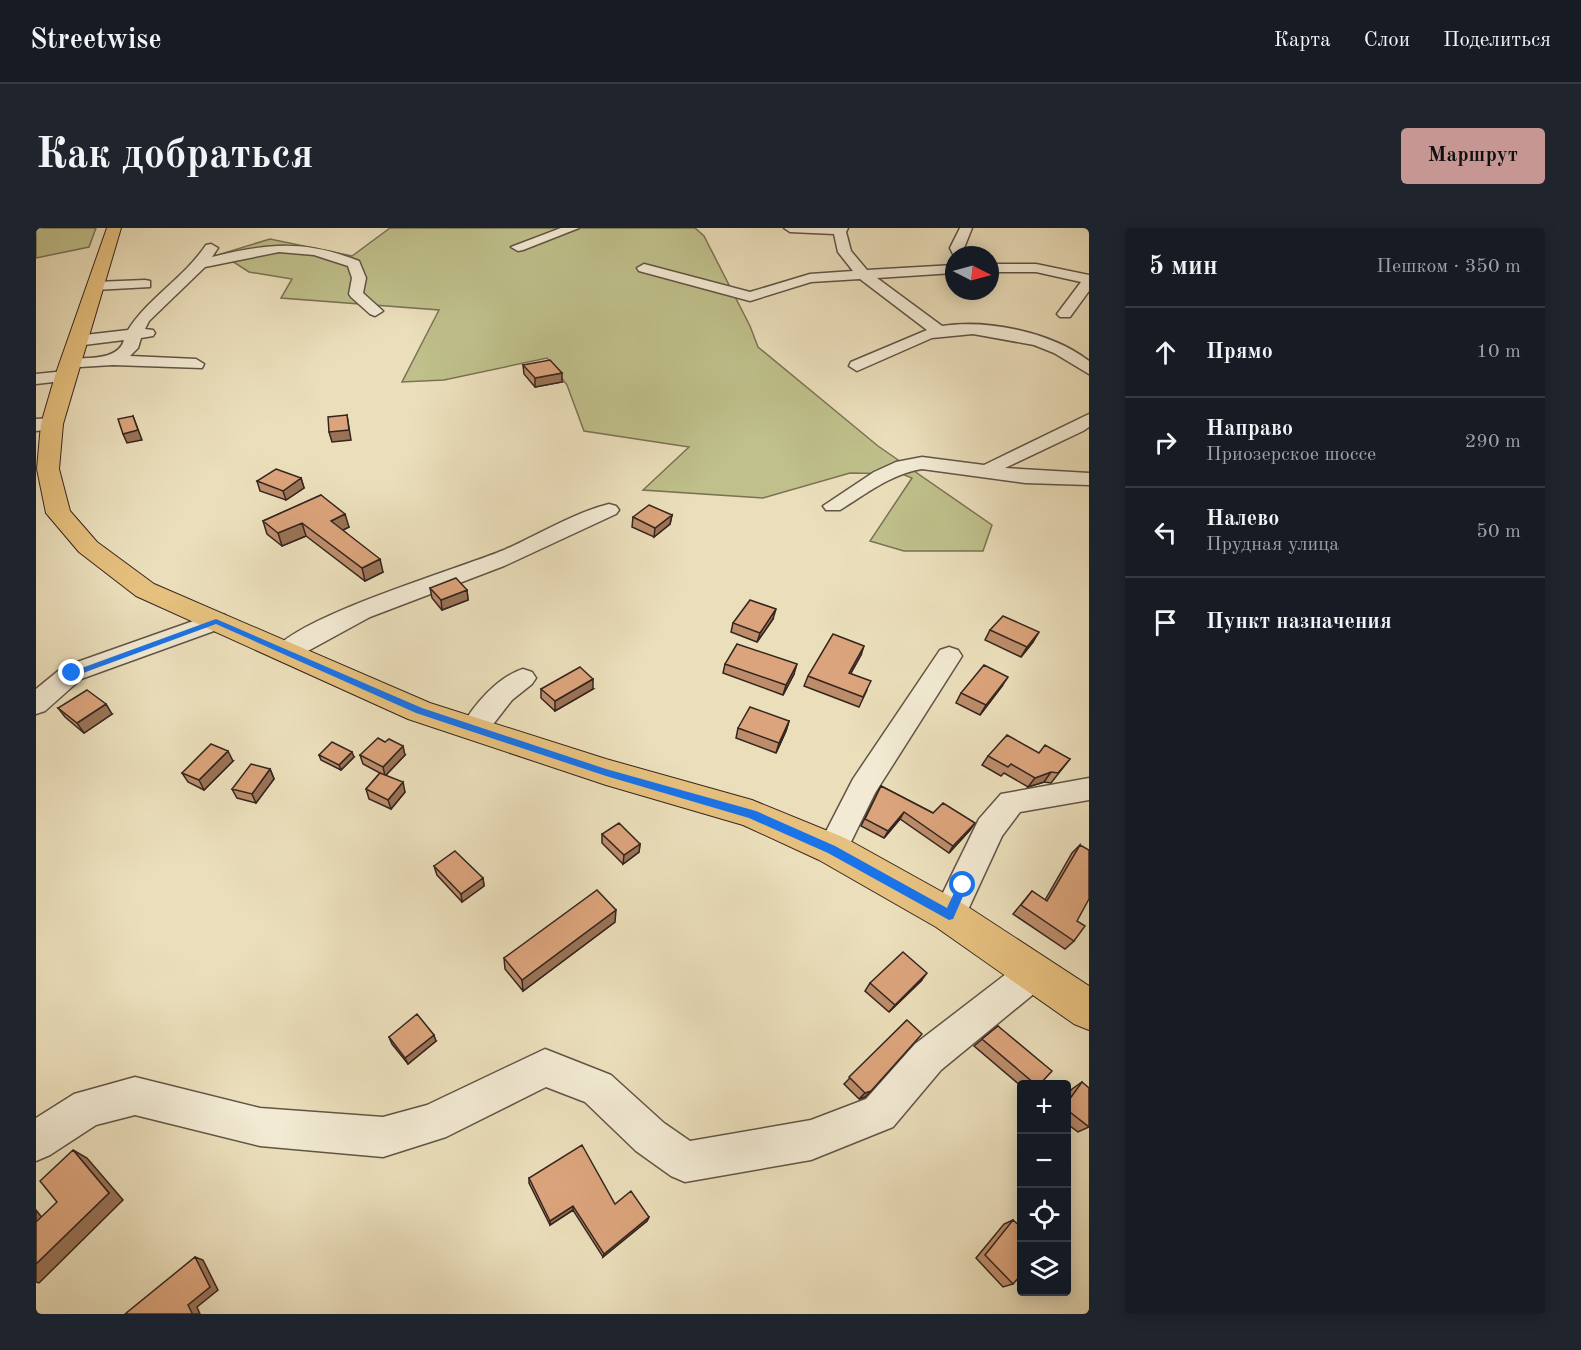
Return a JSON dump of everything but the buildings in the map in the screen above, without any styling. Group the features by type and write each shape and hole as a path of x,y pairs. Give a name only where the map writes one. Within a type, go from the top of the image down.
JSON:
{"main road":[{"path":"114,228 70,360 44,425 42,470 58,513 88,547 145,590 419,711 606,772 752,814 832,849 949,915 1089,1010"}],"street":[{"path":"518,247 573,228"},
{"path":"790,228 840,230 845,252 864,275 938,331"},
{"path":"958,246 966,228"},
{"path":"204,263 282,246 332,254 354,264 359,278 356,294 375,311"},
{"path":"113,360 130,348 131,336 146,316 204,263 211,248"},
{"path":"644,268 750,297 761,295 794,281 945,270"},
{"path":"999,268 1036,268 1089,280 1065,314"},
{"path":"94,286 145,284"},
{"path":"36,379 70,360 131,336 154,331"},
{"path":"857,366 938,331 985,332 1030,338 1065,352 1089,369"},
{"path":"70,360 196,364"},
{"path":"986,473 998,463 1047,444 1089,420"},
{"path":"833,506 881,476 903,466 922,463 986,473 1065,481 1089,479"},
{"path":"286,652 311,635 382,603 498,560 609,510"},
{"path":"36,704 72,673 216,621"},
{"path":"832,849 862,787 949,656"},
{"path":"474,729 503,693 523,678"},
{"path":"949,915 990,828 1011,802 1089,789"},
{"path":"36,1141 88,1108 135,1096 260,1127 383,1137 432,1123 545,1068 598,1088 650,1137 685,1162 811,1140 879,1113 928,1057 1035,972"}],"green space":[{"path":"36,228 96,228 89,247 36,258"},
{"path":"390,228 695,228 704,236 750,326 758,347 878,446 992,525 983,551 904,551 870,541 912,478 902,474 850,473 763,498 643,490 689,447 584,431 567,385 547,358 444,380 402,382 439,310 281,298 292,279 249,272 221,254 270,239 352,256"}],"route":[{"path":"72,673 203,628 216,621 419,711 606,772 752,814 832,849 949,915 963,885"}]}
